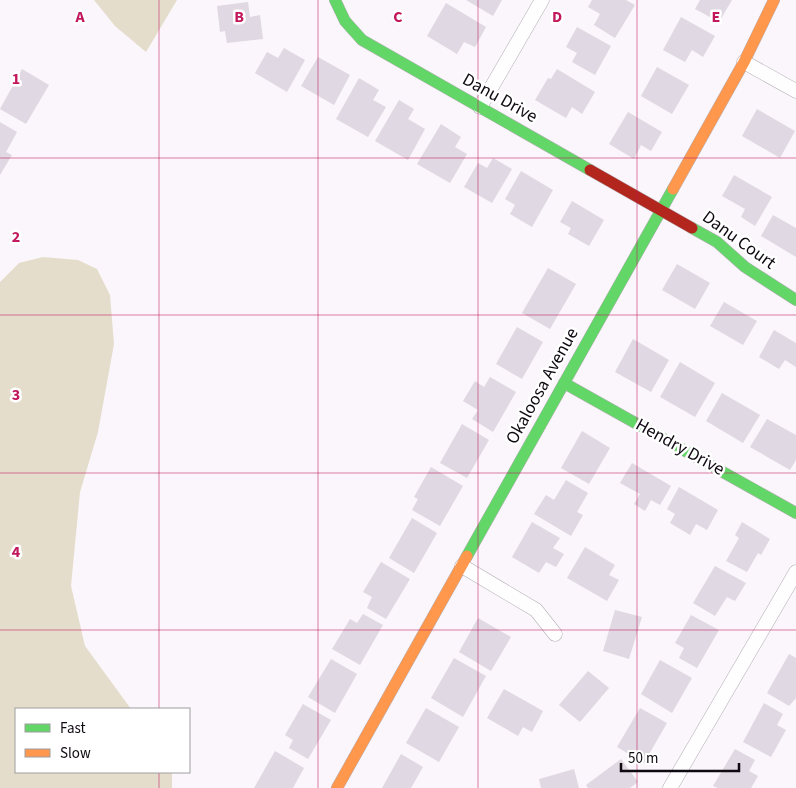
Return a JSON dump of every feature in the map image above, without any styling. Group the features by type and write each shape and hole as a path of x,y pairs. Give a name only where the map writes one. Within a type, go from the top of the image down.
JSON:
{"street":[{"path":"480,107 542,0"},
{"name":"Okaloosa Avenue","path":"337,788 744,62 774,0"},
{"name":"Danu Drive","path":"335,1 345,21 362,40 662,209"},
{"path":"744,62 796,91"},
{"name":"Danu Court","path":"662,209 717,242 745,267 796,300"},
{"name":"Hendry Drive","path":"564,383 796,514"},
{"path":"462,566 536,610 555,634"},
{"path":"670,788 796,572"}],"shaded area":[{"path":"94,0 177,0 146,52 115,26"},
{"path":"43,257 78,260 97,269 110,295 114,344 98,432 80,492 71,586 85,646 130,708 15,708 15,773 172,773 172,788 0,788 0,282 19,263"}],"building":[{"path":"466,0 502,0 493,16"},
{"path":"592,0 626,0 635,5 615,38 594,25 600,14 588,7"},
{"path":"700,0 732,0 719,22 695,9"},
{"path":"248,2 250,17 260,15 263,39 227,43 225,31 220,32 217,6"},
{"path":"446,3 486,27 475,47 464,42 457,54 427,36"},
{"path":"681,17 715,36 703,57 692,50 685,62 663,50"},
{"path":"577,27 611,46 595,75 572,62 577,53 566,47"},
{"path":"284,48 305,60 287,92 255,73 267,52 278,58"},
{"path":"318,57 350,75 334,105 301,86"},
{"path":"657,67 689,85 672,114 641,96"},
{"path":"22,69 49,85 26,124 0,109"},
{"path":"557,69 595,92 582,114 572,107 566,118 535,100 548,78 551,79"},
{"path":"359,78 379,90 373,100 386,107 368,137 336,119"},
{"path":"399,100 414,109 408,119 425,129 408,160 375,141"},
{"path":"757,109 795,131 780,158 742,136"},
{"path":"628,112 662,132 651,151 641,145 634,159 609,144"},
{"path":"0,122 17,132 6,152 12,155 0,175"},
{"path":"441,124 461,137 455,147 467,154 450,183 417,164"},
{"path":"493,158 512,169 492,203 464,187 478,163 487,168"},
{"path":"521,171 553,190 532,227 510,214 515,205 505,199"},
{"path":"734,175 772,197 755,226 741,217 745,209 722,196"},
{"path":"572,201 604,220 589,246 568,234 571,228 560,222"},
{"path":"773,215 796,228 796,257 761,236"},
{"path":"677,264 710,283 695,309 662,290"},
{"path":"548,268 576,284 550,329 522,313"},
{"path":"724,302 757,321 743,345 710,326"},
{"path":"517,327 543,342 522,379 496,364"},
{"path":"774,330 796,343 796,367 785,360 779,369 759,357"},
{"path":"633,339 669,360 651,392 615,372"},
{"path":"680,362 715,383 695,417 660,397"},
{"path":"490,377 516,392 493,432 472,419 478,410 463,401 475,381 484,387"},
{"path":"722,393 760,415 743,443 706,421"},
{"path":"767,419 796,435 796,460 790,470 750,447"},
{"path":"462,424 489,440 467,478 440,463"},
{"path":"582,431 610,448 589,484 561,468"},
{"path":"632,463 671,486 660,505 651,500 645,511 634,504 640,494 620,483"},
{"path":"431,467 463,486 440,526 412,510 418,499 414,497"},
{"path":"566,480 588,493 577,512 583,515 571,536 534,514 546,495 554,500"},
{"path":"679,487 718,510 707,530 696,524 690,535 670,523 675,514 667,509"},
{"path":"412,518 437,533 414,573 389,558"},
{"path":"532,522 560,538 553,548 564,554 556,567 546,562 539,573 512,557"},
{"path":"742,522 770,539 761,555 758,553 747,572 726,561 739,538 735,535"},
{"path":"585,547 615,565 609,575 619,580 607,601 567,578"},
{"path":"381,562 410,579 386,619 367,608 372,597 363,592"},
{"path":"715,566 746,583 735,601 727,597 715,616 693,603"},
{"path":"615,610 642,617 629,659 603,651"},
{"path":"363,614 383,625 360,665 332,649 350,619 357,623"},
{"path":"691,615 719,630 697,668 679,658 684,648 675,643"},
{"path":"478,618 511,637 491,671 459,652"},
{"path":"789,654 796,658 796,698 789,706 767,693"},
{"path":"454,658 486,676 463,717 431,698"},
{"path":"331,659 357,674 335,713 308,697"},
{"path":"660,660 692,678 672,713 641,694"},
{"path":"588,671 609,688 580,722 559,705"},
{"path":"504,689 543,711 532,732 523,727 518,736 487,718"},
{"path":"764,703 783,714 777,725 786,730 771,757 743,742"},
{"path":"303,704 331,720 308,759 289,748 293,740 285,735"},
{"path":"426,708 459,727 439,762 406,743"},
{"path":"640,708 667,723 644,763 617,747"},
{"path":"735,749 755,760 749,771 758,776 751,788 718,788 713,786"},
{"path":"275,751 304,768 293,788 254,788"},
{"path":"401,754 423,767 411,788 382,788"},
{"path":"621,759 638,782 630,788 588,788 586,785"},
{"path":"574,769 579,788 541,788 539,779"}],"traffic: fast":[{"path":"335,0 345,21 362,40 590,170"},
{"path":"467,556 673,189"},
{"path":"692,228 717,242 745,267 796,300"},
{"path":"564,383 796,513"}],"traffic: slow":[{"path":"673,189 744,62 774,0"},
{"path":"337,788 467,556"}],"traffic: jam":[{"path":"590,170 692,228"}]}
